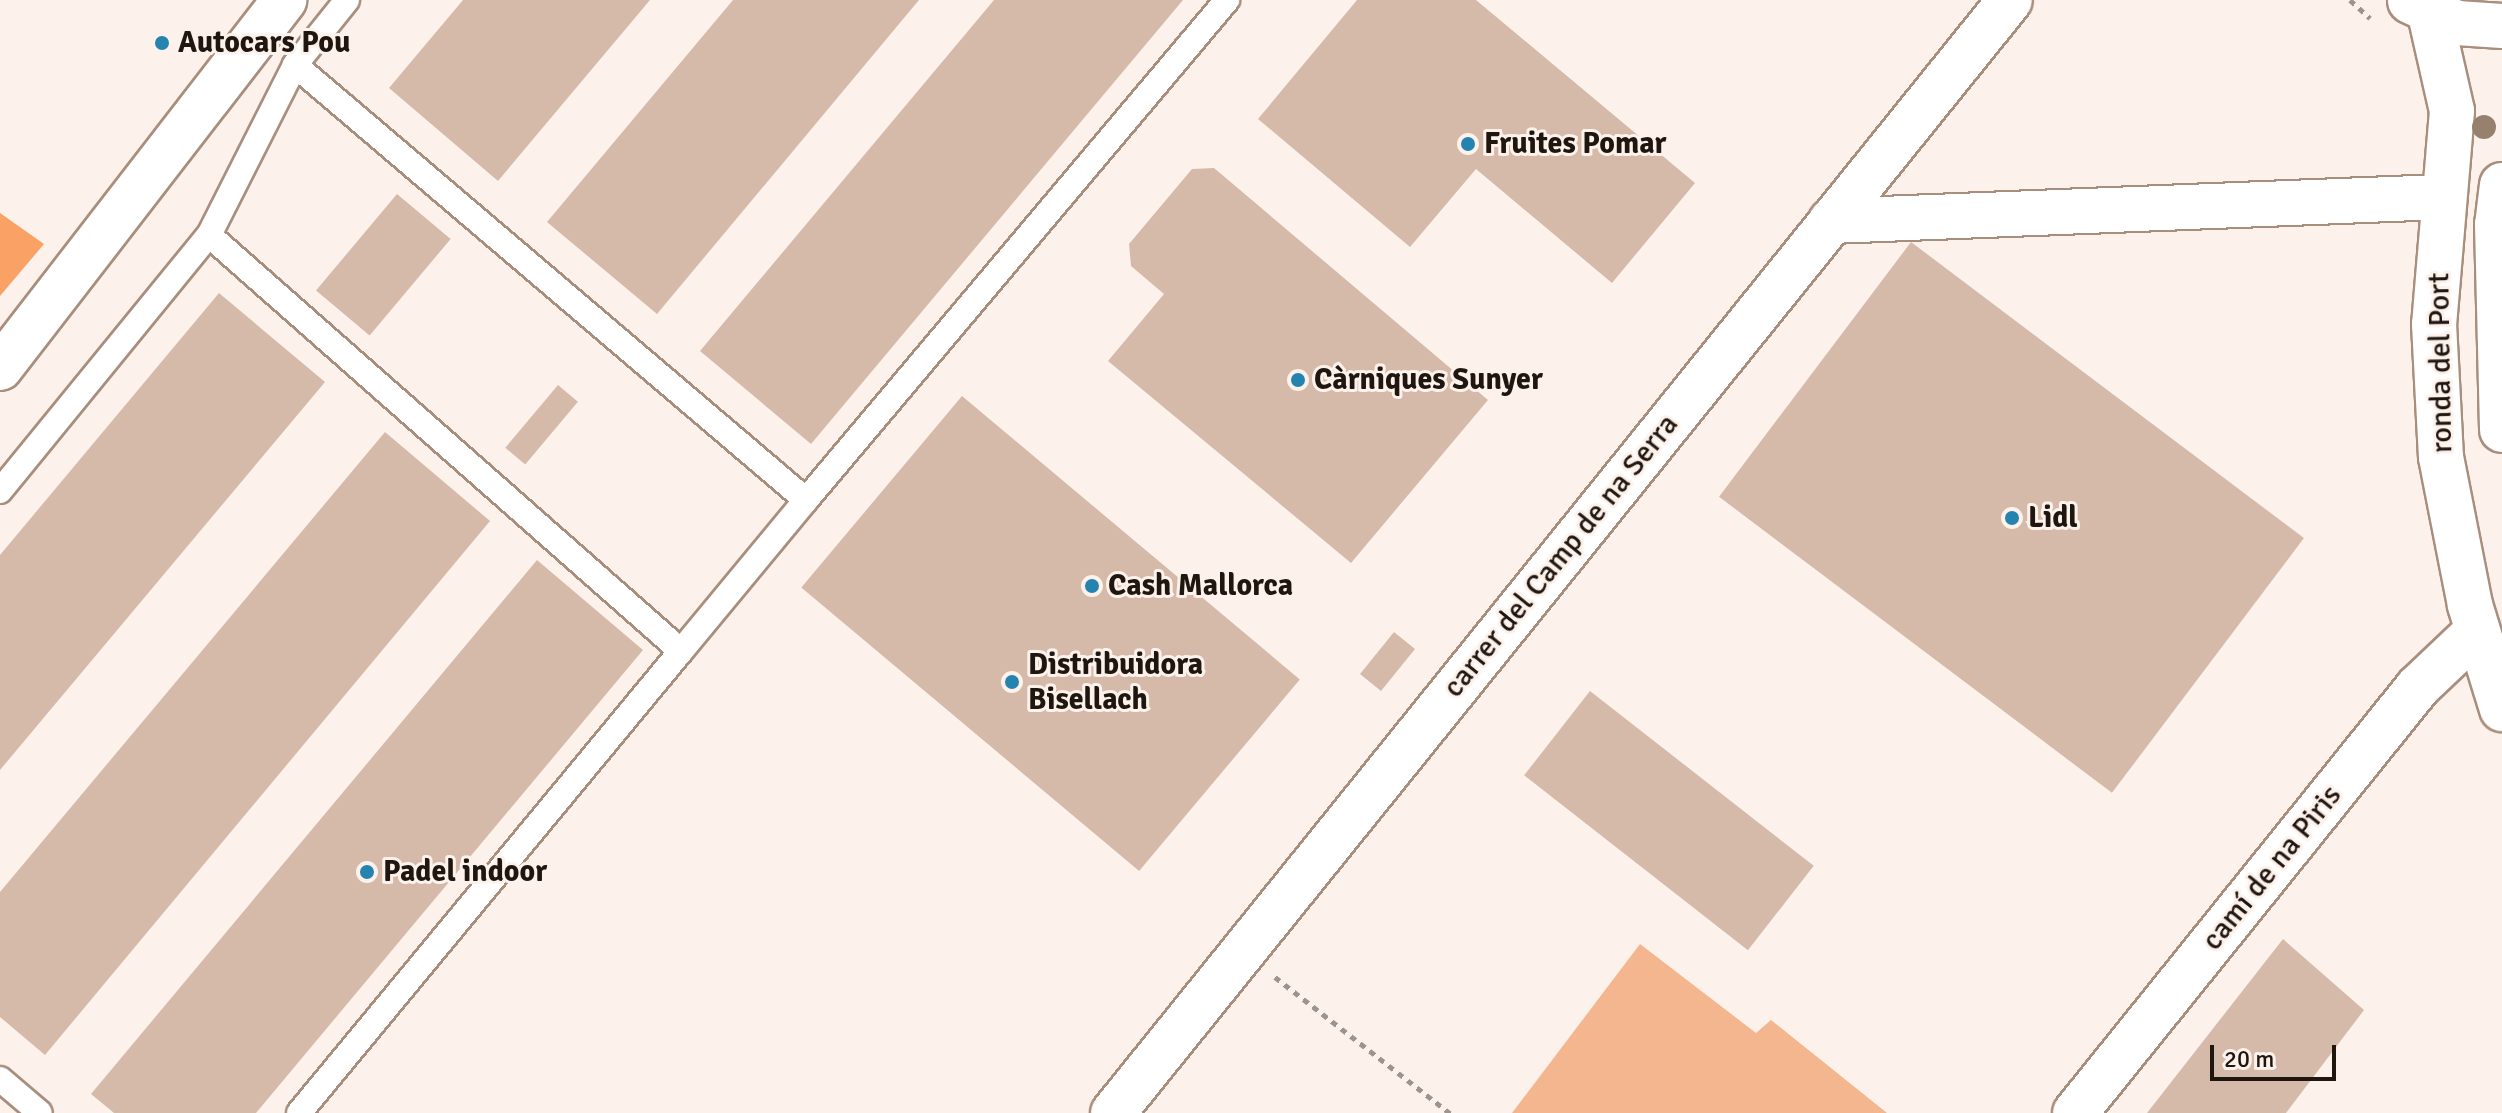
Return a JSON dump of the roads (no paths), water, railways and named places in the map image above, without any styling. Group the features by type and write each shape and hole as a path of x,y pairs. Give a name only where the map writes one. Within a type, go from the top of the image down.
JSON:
{"street":[{"path":"0,368 284,0"},
{"name":"carrer del Camp de na Serra","path":"1113,1113 2010,0"},
{"path":"2419,7 2457,23 2502,26"},
{"name":"ronda del Port","path":"2419,7 2452,111 2434,324 2441,457 2477,631 2502,709"},
{"name":"ronda del Port","path":"2502,185 2497,224 2502,430"},
{"path":"1831,221 2443,197"},
{"name":"camí de na Piris","path":"2075,1113 2418,687 2477,631"}],"lane":[{"path":"0,491 209,235 295,65 347,0"},
{"path":"299,1113 806,500 1227,0"},
{"path":"295,65 806,500"},
{"path":"209,235 681,651"},
{"path":"0,1079 40,1113"}],"place":[{"name":"Autocars Pou","path":"162,43"},
{"name":"Fruites Pomar","path":"1468,144"},
{"name":"Càrniques Sunyer","path":"1298,380"},
{"name":"Lidl","path":"2012,518"},
{"name":"Cash Mallorca","path":"1092,586"},
{"name":"Distribuidora Bisellach","path":"1012,682"},
{"name":"Padel indoor","path":"367,872"}]}
